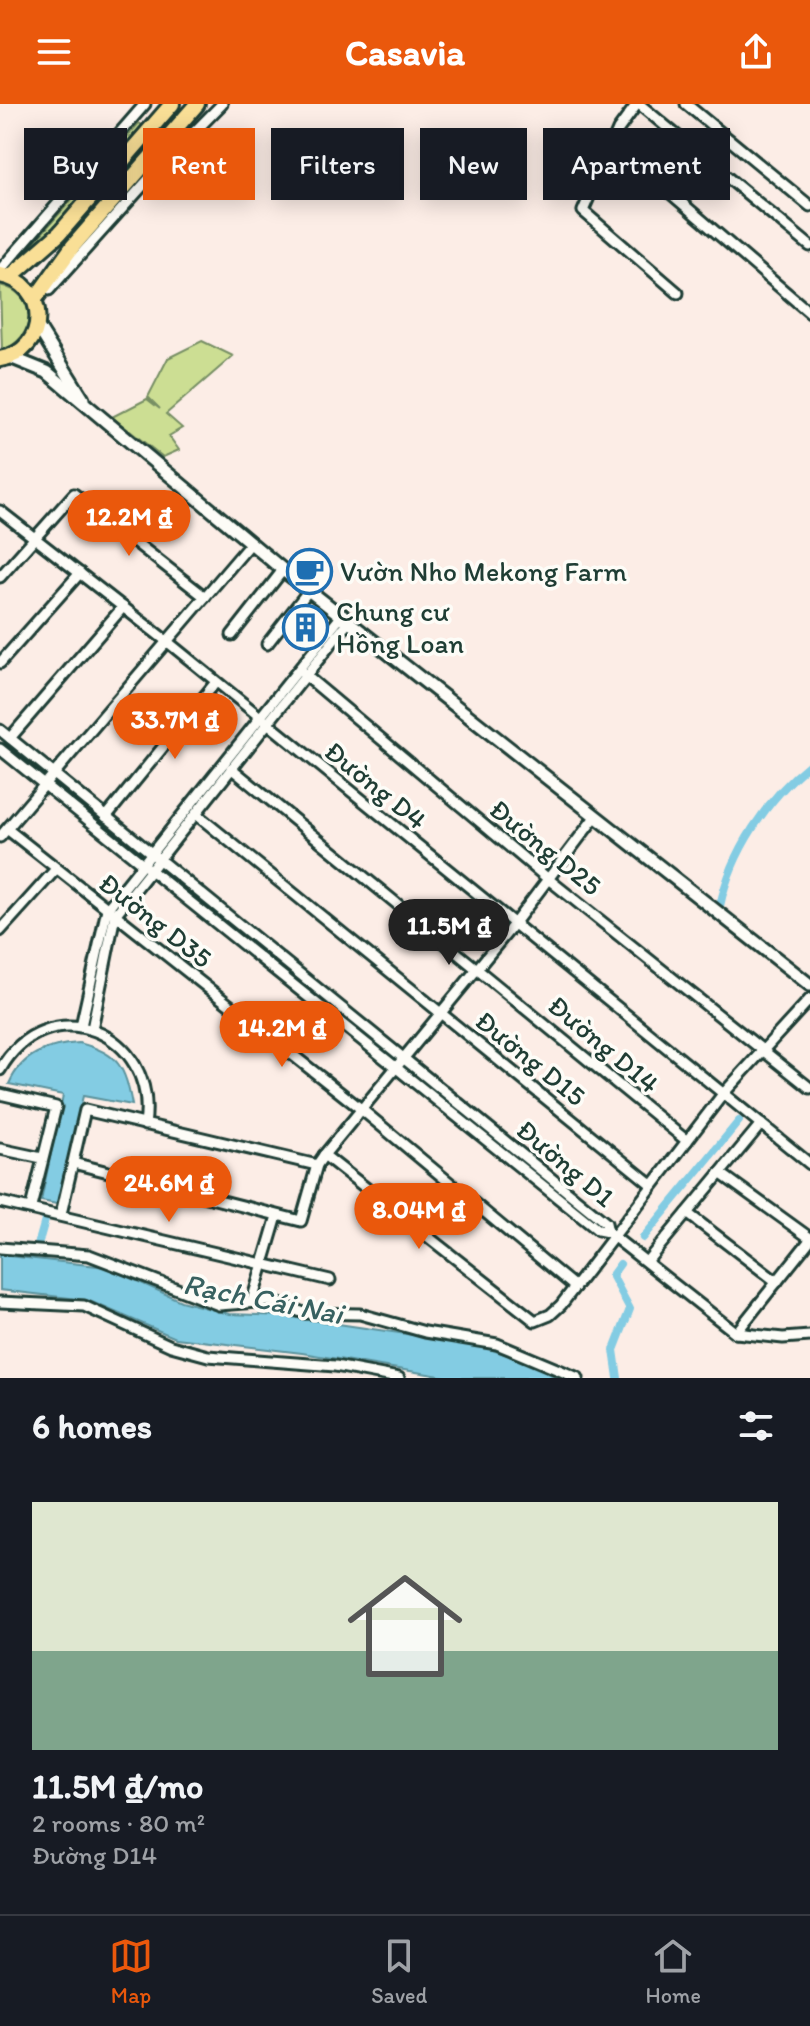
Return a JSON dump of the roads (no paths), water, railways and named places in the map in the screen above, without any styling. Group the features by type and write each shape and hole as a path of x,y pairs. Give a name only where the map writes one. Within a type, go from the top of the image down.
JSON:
{"highway":[{"path":"5,358 28,346 38,327 36,302 22,283 3,274 59,234 172,104"},
{"path":"36,302 73,246 197,104"}],"street":[{"path":"36,302 222,104"},
{"path":"622,128 638,104 810,246"},
{"path":"686,104 810,206"},
{"path":"3,274 144,105"},
{"path":"588,200 583,211 678,293"},
{"path":"678,200 810,313"},
{"path":"38,327 90,410"},
{"path":"5,358 40,367 283,570 810,985"},
{"path":"0,577 74,494 205,597"},
{"name":"Đường D4","path":"0,511 169,643 810,1164"},
{"path":"3,833 169,643 251,543"},
{"path":"232,635 283,570"},
{"path":"0,663 80,573"},
{"path":"267,644 309,590"},
{"path":"10,738 123,607"},
{"path":"86,1027 111,912 346,617"},
{"name":"Đường D25","path":"302,672 547,878 810,1088"},
{"path":"106,817 216,682"},
{"path":"154,856 196,814 263,722"},
{"name":"Đường D1","path":"0,730 402,1062 598,1230 611,1234 648,1260 736,1333"},
{"name":"Đường D1","path":"0,750 402,1062"},
{"name":"Đường D14","path":"231,768 687,1141"},
{"name":"Đường D15","path":"196,814 652,1185"},
{"path":"73,1163 301,1221 317,1165 324,1155 514,924 595,817"},
{"name":"Đường D35","path":"3,833 56,869 361,1109 575,1287"},
{"path":"0,931 56,869"},
{"path":"324,1155 535,1321 550,1315 575,1287 611,1234 723,1094 810,999"},
{"path":"0,1070 9,1054 24,1040 61,1027 86,1027 119,1043 132,1057 147,1092 145,1125"},
{"path":"0,1094 56,1107 31,1207"},
{"path":"61,1214 85,1110 317,1165"},
{"path":"648,1260 761,1124"},
{"path":"0,1149 42,1158"},
{"path":"720,1173 810,1239 736,1333"},
{"path":"0,1202 330,1280"},
{"path":"687,1213 777,1282"},
{"path":"252,1301 277,1216"},
{"path":"0,1248 100,1259 166,1288 219,1305 271,1301 320,1315 336,1312 360,1314 425,1332 497,1344 578,1378"},
{"path":"0,1302 84,1306 171,1346 208,1356 347,1367 397,1378"},
{"path":"736,1333 783,1338 810,1336"}],"water":[{"path":"79,1043 103,1052 118,1064 123,1071 132,1105 83,1096 57,1204 41,1201 63,1095 9,1084 28,1058 56,1046"},
{"name":"Rạch Cái Nai","path":"0,1255 106,1267 181,1301 229,1314 284,1316 474,1344 532,1363 556,1378 452,1378 302,1353 176,1338 87,1300 0,1290"}],"waterway":[{"path":"720,906 733,866 753,828 779,793 810,764"},
{"path":"643,1238 739,1121"},
{"path":"38,1245 46,1217"},
{"path":"618,1378 614,1350 630,1309 612,1275 620,1264"}],"place":[{"name":"Vườn Nho Mekong Farm","path":"309,571"},
{"name":"Chung cư Hồng Loan","path":"305,627"}]}
